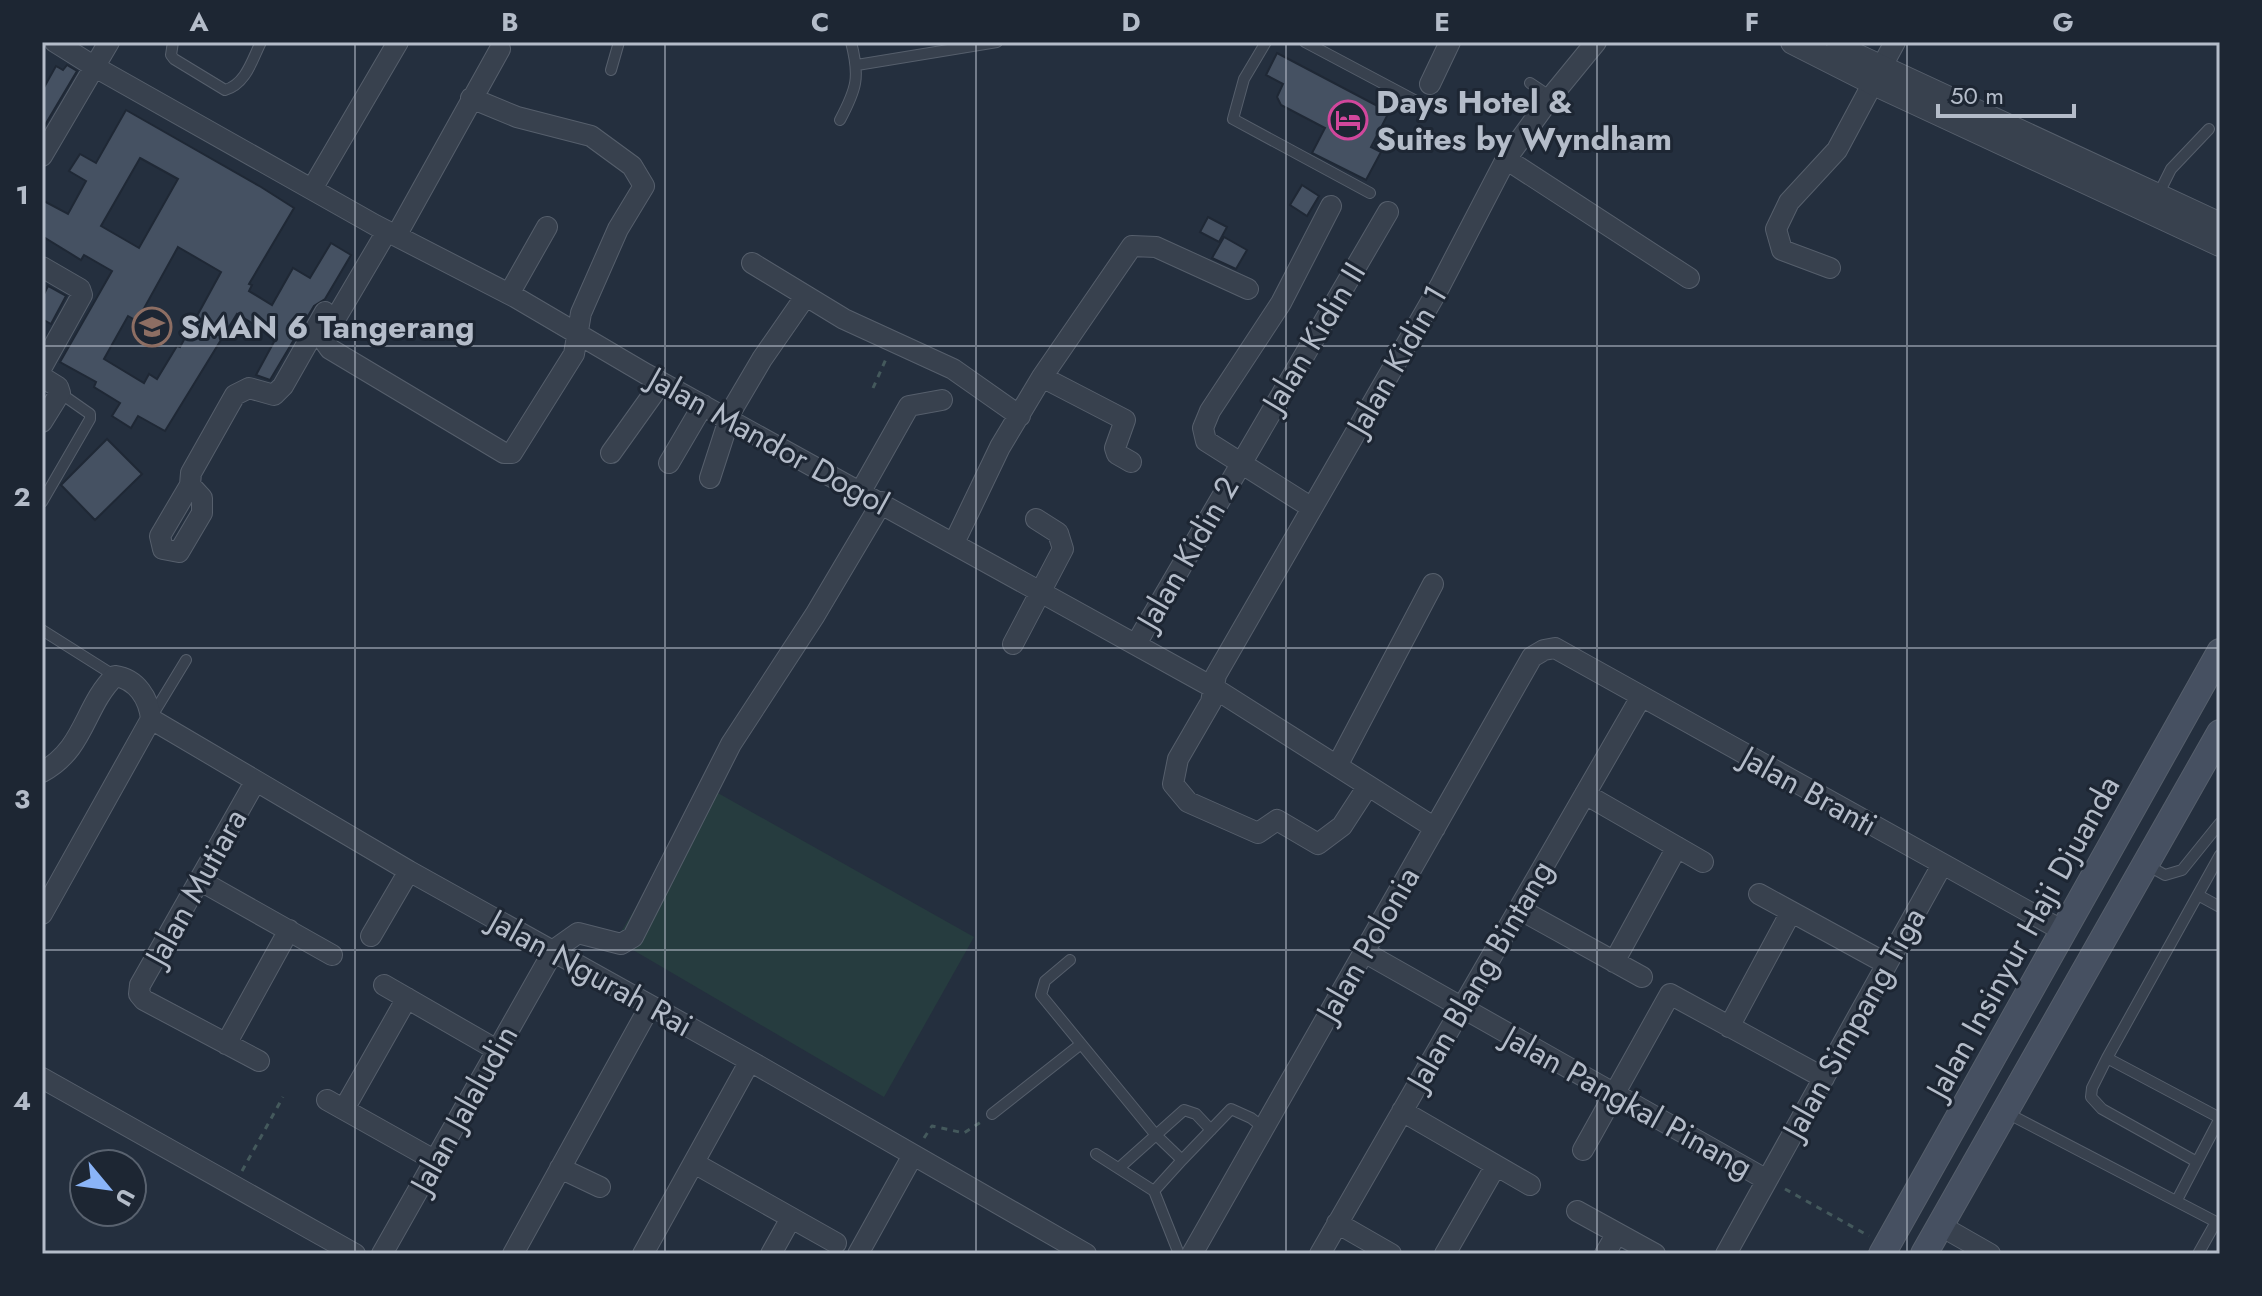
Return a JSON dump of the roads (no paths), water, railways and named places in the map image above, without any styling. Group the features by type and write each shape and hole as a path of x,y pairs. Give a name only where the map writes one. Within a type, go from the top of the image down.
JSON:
{"main road":[{"name":"Jalan Insinyur Haji Djuanda","path":"1885,1250 2220,652"},
{"path":"1924,1254 2220,733"},
{"path":"1945,1146 1976,1164"},
{"path":"1924,1182 1955,1200"}],"street":[{"name":"Jalan Mandor Dogol","path":"55,42 312,189 509,294 661,383 882,502 1214,688 1435,828"},
{"path":"43,152 109,42"},
{"path":"312,189 398,42"},
{"path":"1430,84 1450,42"},
{"name":"Jalan Kidin 1","path":"1368,786 1342,826 1318,844 1277,820 1258,833 1188,802 1173,784 1178,759 1211,702 1216,675 1440,286 1506,159 1596,42"},
{"path":"1793,42 1878,75 2158,195 2220,225"},
{"path":"1825,42 1878,75 2220,244"},
{"path":"1830,268 1782,250 1776,229 1789,202 1837,150 1895,42"},
{"path":"190,485 191,473 235,395 249,388 274,395 283,386 500,49"},
{"path":"386,230 327,333 325,342 330,349 425,408 510,454 574,354 581,313 618,229 644,186 632,166 591,136 517,117 471,98"},
{"path":"1506,159 1689,278"},
{"path":"1312,508 1206,441 1203,428 1210,411 1281,303 1331,206"},
{"name":"Jalan Kidin II","path":"1240,462 1388,212"},
{"path":"509,294 547,227"},
{"path":"954,543 1000,447 1042,377 1132,246 1156,247 1248,289"},
{"path":"752,263 844,319 953,369 1020,416"},
{"path":"42,267 80,289 82,295 44,358"},
{"path":"710,478 732,410 762,359 805,297"},
{"path":"42,377 58,387 60,393 42,422"},
{"path":"1042,377 1125,420 1115,448 1117,454 1131,462"},
{"path":"611,453 661,383"},
{"path":"861,491 909,406 942,400"},
{"path":"669,463 703,405"},
{"name":"Jalan Kidin 2","path":"1136,644 1240,462"},
{"path":"550,958 578,933 621,944 633,937 731,744 815,615 882,502"},
{"path":"1013,644 1063,549 1058,533 1036,519"},
{"path":"1337,766 1433,584"},
{"name":"Jalan Branti","path":"1555,648 2065,932"},
{"name":"Jalan Polonia","path":"1192,1254 1532,657 1555,648"},
{"path":"42,772 67,754 80,736 106,685 115,676 134,684 149,706 151,719 42,914"},
{"name":"Jalan Blang Bintang","path":"1320,1254 1641,697"},
{"name":"Jalan Ngurah Rai","path":"151,719 550,958 650,1006 918,1148 1055,1246 1086,1254"},
{"name":"Jalan Mutiara","path":"226,1044 144,1000 139,994 140,985 255,782"},
{"path":"1585,794 1703,862"},
{"path":"1614,962 1677,847"},
{"name":"Jalan Simpang Tiga","path":"1726,1254 1942,865"},
{"path":"371,936 409,871"},
{"path":"199,880 332,955"},
{"path":"1759,894 1887,964"},
{"path":"1519,909 1642,977"},
{"path":"1729,1027 1791,912"},
{"path":"259,1061 226,1044 289,930"},
{"name":"Jalan Pangkal Pinang","path":"1364,952 1767,1180"},
{"name":"Jalan Jalaludin","path":"382,1254 550,958"},
{"path":"384,985 497,1050"},
{"path":"1583,1150 1670,994 1824,1078"},
{"path":"407,998 335,1105 434,1160"},
{"path":"513,1254 650,1006"},
{"path":"643,1254 750,1061"},
{"path":"42,1078 355,1254"},
{"path":"1402,1111 1530,1185"},
{"path":"858,1254 918,1148"},
{"path":"694,1163 836,1243"},
{"path":"1445,1254 1495,1167"},
{"path":"560,1168 600,1187"},
{"path":"1577,1211 1655,1254"},
{"path":"771,1254 791,1218"},
{"path":"1337,1223 1391,1254"},
{"path":"1941,1226 1990,1254"},
{"path":"1605,1254 1617,1233"}],"lane":[{"path":"173,42 171,55 174,59 225,90 242,81 261,42"},
{"path":"611,70 619,42"},
{"path":"840,120 857,85 857,65 851,42"},
{"path":"857,65 997,42"},
{"path":"1266,42 1244,79 1233,119 1370,193"},
{"path":"1305,42 1418,102"},
{"path":"1530,83 1551,97"},
{"path":"2158,195 2171,169 2209,129"},
{"path":"42,502 90,419 90,414 60,393"},
{"path":"42,630 115,676"},
{"path":"151,719 186,660"},
{"path":"2147,865 2165,875 2182,870 2220,823"},
{"path":"2197,1162 2095,1103 2091,1097 2092,1088 2107,1058 2220,855"},
{"path":"2198,895 2220,907"},
{"path":"1070,960 1045,981 1041,995 1155,1134 1182,1160"},
{"path":"992,1114 1081,1044"},
{"path":"2107,1058 2220,1118 2177,1200"},
{"path":"1154,1191 1231,1109 1264,1128"},
{"path":"1119,1168 1184,1110 1196,1114 1211,1130"},
{"path":"2005,1112 2218,1223 2198,1254"},
{"path":"1096,1154 1154,1191 1179,1254"}],"place":[{"name":"Days Hotel & Suites by Wyndham","path":"1348,120"},
{"name":"SMAN 6 Tangerang","path":"152,327"}]}
